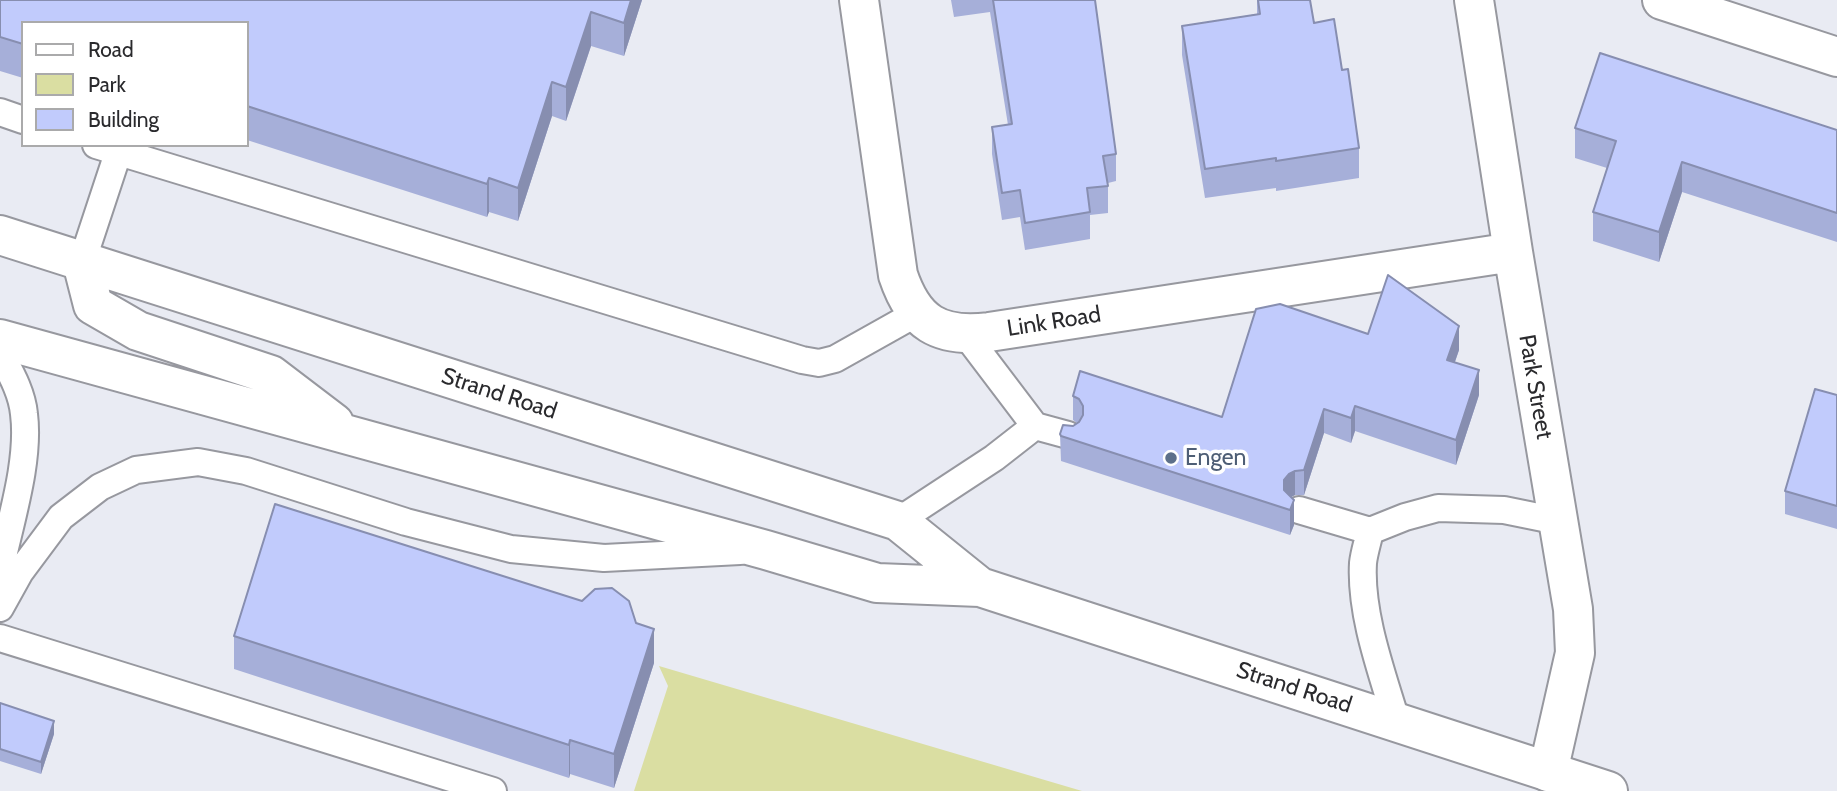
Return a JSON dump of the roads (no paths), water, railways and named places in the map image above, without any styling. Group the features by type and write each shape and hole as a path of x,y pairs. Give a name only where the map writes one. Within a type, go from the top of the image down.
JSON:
{"main road":[{"name":"Link Road","path":"859,0 898,275 905,296 917,313 930,324 948,332 966,335 1513,252"},
{"name":"Park Street","path":"1474,0 1573,609 1575,653 1548,772"},
{"path":"1662,0 1837,57"},
{"name":"Strand Road","path":"0,235 898,521 980,587"},
{"path":"82,262 93,306 138,331 271,375 350,434"},
{"name":"Strand Road","path":"0,339 350,434 877,583 980,587 1608,791"}],"lane":[{"path":"0,112 21,119"},
{"path":"82,262 107,149 802,360 819,363 835,359 917,313"},
{"path":"966,335 1035,426 1068,435"},
{"path":"0,353 15,379 24,412 24,450 0,570"},
{"path":"898,521 982,466 1035,426"},
{"path":"0,608 20,572 61,517 100,487 136,470 198,462 246,471 406,523 511,549 604,558 766,550"},
{"path":"1298,510 1370,531 1438,508 1504,510 1558,521"},
{"path":"1370,531 1363,563 1366,599 1376,650 1396,720"},
{"path":"0,638 493,791"}],"place":[{"name":"Engen","path":"1171,458"}]}
